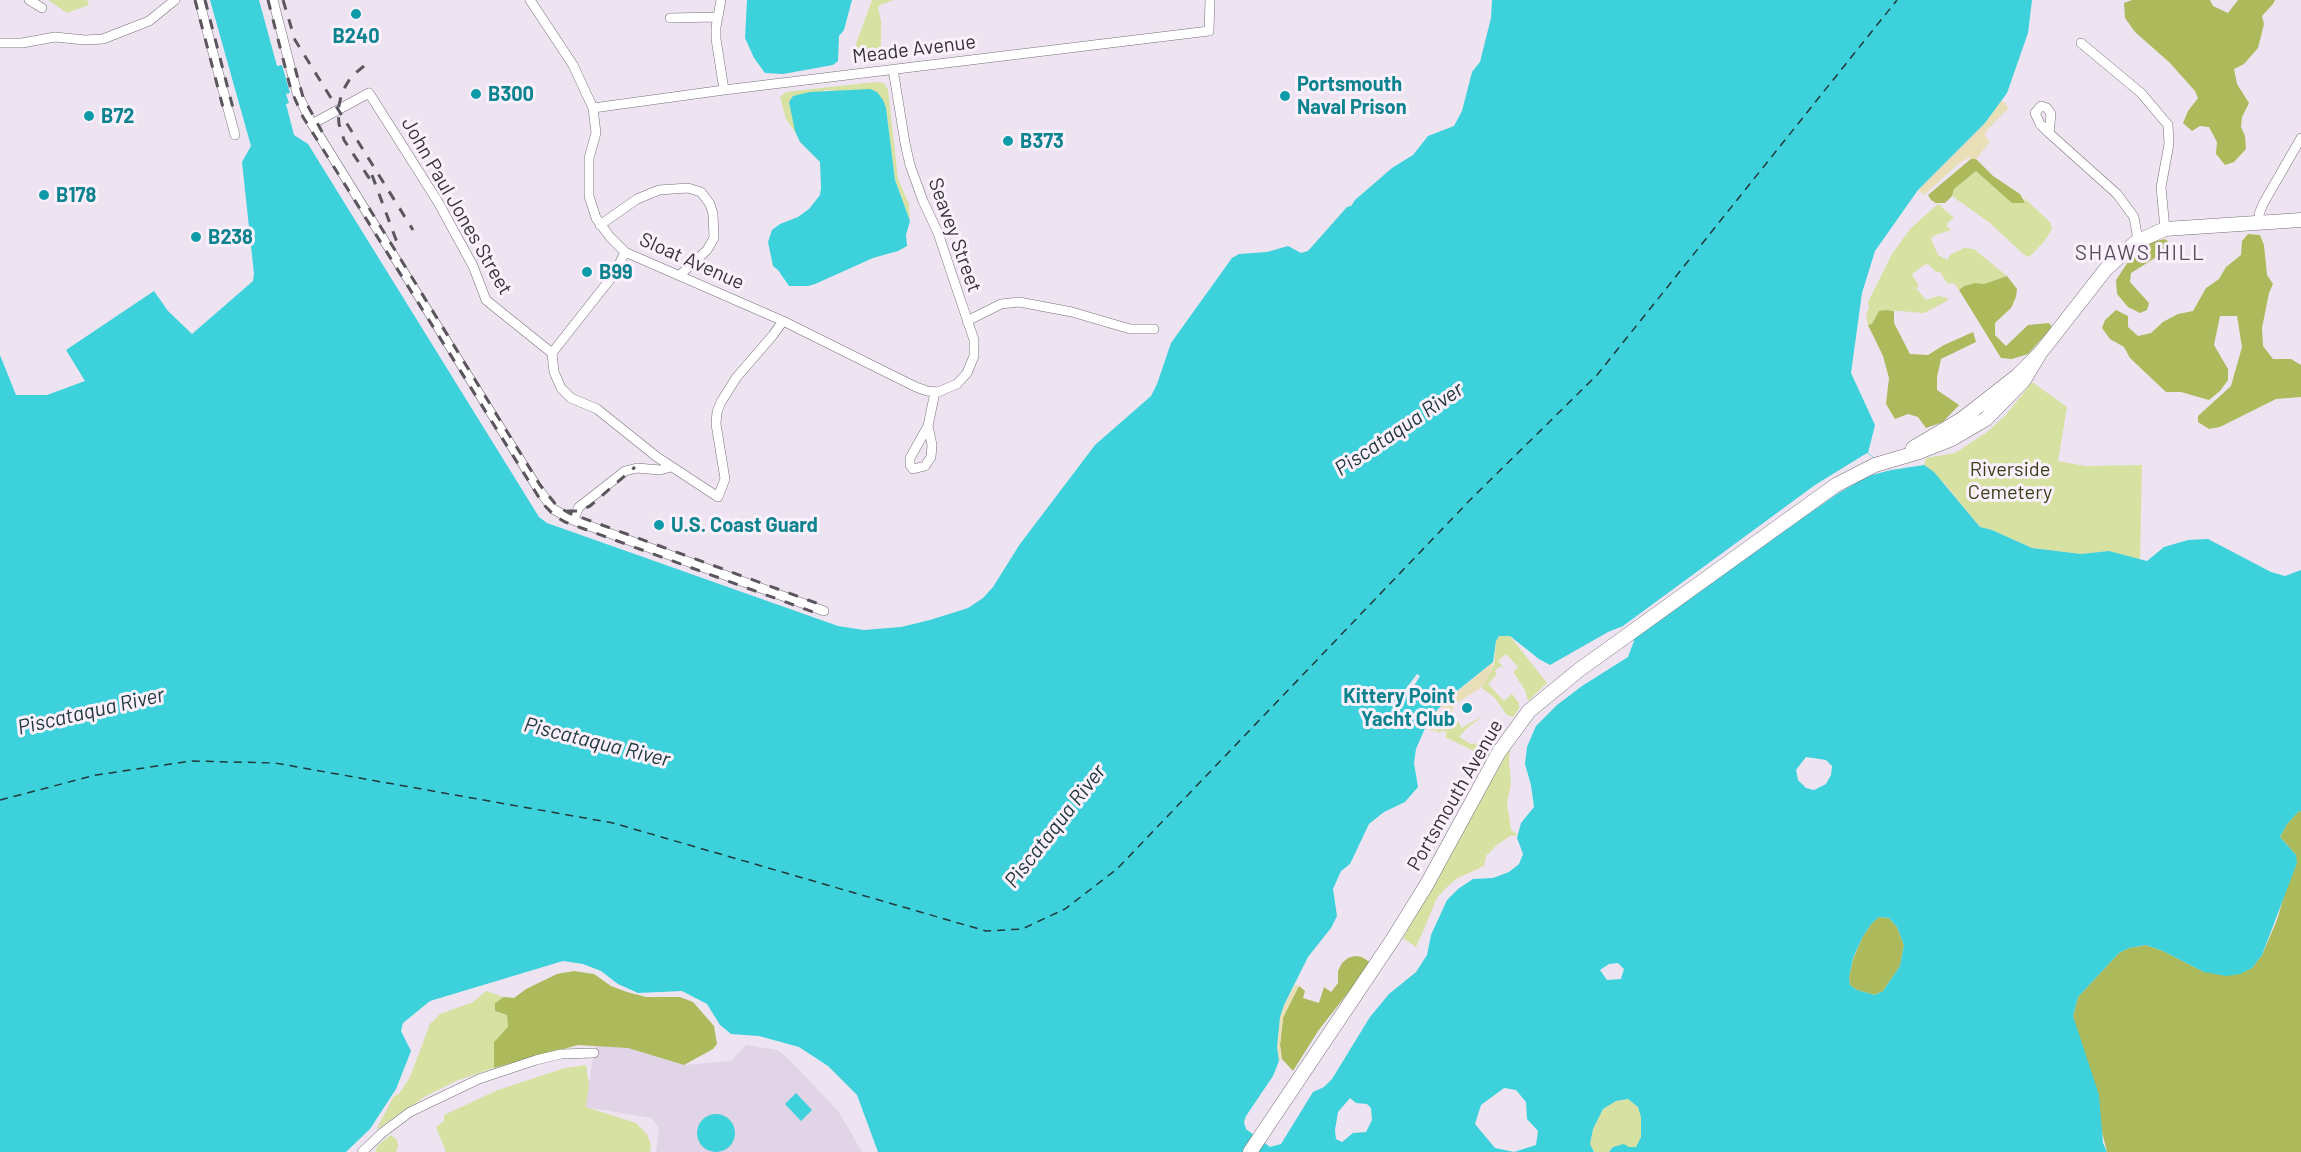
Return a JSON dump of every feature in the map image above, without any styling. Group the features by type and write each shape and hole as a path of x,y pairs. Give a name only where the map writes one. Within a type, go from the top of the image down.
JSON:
{"main road":[{"name":"Portsmouth Avenue","path":"1250,1152 1393,939 1427,884 1499,752 1529,711 1579,670 1808,503 1852,476 1894,458 1962,419 2007,385 2039,355 2106,269 2138,240 2165,230 2301,220"}],"street":[{"path":"29,0 42,8"},
{"path":"0,43 22,43 55,37 103,39 149,21 175,0"},
{"path":"199,0 234,135"},
{"path":"273,0 297,93 312,124 537,487 553,509 573,520 824,611"},
{"name":"Sloat Avenue","path":"530,0 573,65 593,108 596,133 589,158 588,183 592,210 600,225 626,252 783,321 916,387 934,392"},
{"path":"721,0 717,17 716,39 724,90"},
{"name":"Meade Avenue","path":"593,108 1209,31 1210,0"},
{"path":"669,18 717,17"},
{"path":"2081,42 2141,93 2168,125 2169,144 2161,187 2165,230"},
{"name":"Seavey Street","path":"893,69 910,165 938,233 975,348 971,364 963,379 946,390 934,392"},
{"name":"John Paul Jones Street","path":"312,124 369,93 438,202 473,266 486,300 552,353"},
{"path":"2049,133 2117,194 2134,217 2138,240"},
{"path":"2260,223 2259,214 2263,204 2301,138"},
{"path":"600,225 637,199 659,190 688,188 701,192 710,204 713,214 714,238 707,250 680,275"},
{"path":"626,252 615,273 552,353 556,381 571,398 597,409 671,467 718,497 725,479 716,424 717,412 736,378 783,321"},
{"path":"967,321 1001,304 1019,302 1072,312 1130,329 1154,329"},
{"path":"928,426 934,392"},
{"path":"573,520 579,507 625,471 637,468 660,470 671,467"},
{"path":"362,1152 382,1132 410,1112 479,1079 561,1054 594,1053"}],"shaded area":[{"path":"595,1045 628,1048 684,1065 731,1061 746,1045 777,1050 789,1059 839,1112 862,1152 656,1152 659,1128 651,1118 585,1107"}],"green space":[{"path":"48,0 87,0 89,5 67,13"},
{"path":"872,0 894,0 878,8 881,21 881,49 864,55 858,52 856,44"},
{"path":"2132,0 2210,0 2213,6 2228,13 2238,0 2275,0 2262,16 2264,24 2258,48 2244,64 2234,69 2237,84 2249,103 2242,117 2241,127 2245,136 2246,149 2234,162 2225,165 2216,154 2217,142 2209,127 2200,126 2192,131 2183,123 2188,111 2198,98 2195,91 2170,63 2135,32 2125,18 2124,3"},
{"path":"875,82 884,83 888,90 898,179 909,204 910,221 895,180 886,108 837,91 825,90 792,114 798,136 786,119 780,97 786,92"},
{"path":"1972,158 2020,194 2025,203 2012,203 1976,171 1954,189 1952,196 1945,203 1936,203 1931,200 1928,195"},
{"path":"1976,171 1992,184 2025,202 2024,198 2050,222 2052,229 2044,242 2029,257 1990,223 1952,196 1954,189"},
{"path":"1938,204 1954,218 1948,222 1947,227 1951,230 1933,236 1931,239 1938,255 1947,260 1951,254 1964,248 1974,249 2007,276 1984,284 1975,283 1964,286 1959,290 1955,284 1947,283 1940,272 1936,272 1928,264 1924,265 1912,274 1919,286 1916,288 1926,300 1938,296 1948,298 1947,301 1924,313 1886,310 1872,325 1868,325 1866,315 1869,308 1868,302 1892,254 1911,228"},
{"path":"2248,234 2260,235 2264,245 2267,275 2273,284 2262,328 2263,346 2273,359 2291,359 2301,365 2301,397 2276,399 2220,427 2209,429 2198,422 2198,416 2231,386 2242,347 2237,316 2220,316 2214,345 2228,369 2228,380 2209,400 2181,392 2166,392 2130,358 2124,347 2110,339 2102,328 2105,320 2116,310 2128,316 2128,327 2138,336 2151,333 2163,322 2178,314 2193,311 2206,288 2219,279 2226,267 2241,255 2242,241"},
{"path":"2165,239 2173,246 2168,256 2155,258 2131,273 2130,282 2149,303 2147,310 2140,313 2128,307 2117,294 2116,280 2134,253 2151,242"},
{"path":"2007,276 2017,289 2016,297 2011,308 1995,323 1995,335 2006,346 2028,325 2049,323 2052,327 2028,354 2012,359 2001,358 1959,290 1964,286 1975,283 1984,284"},
{"path":"1879,311 1894,311 1894,323 1910,354 1928,355 1973,332 1976,342 1941,359 1937,390 1959,405 1943,422 1926,428 1918,417 1908,414 1895,419 1886,404 1889,378 1883,356 1868,325 1872,324"},
{"name":"Riverside Cemetery","path":"2032,382 2067,407 2058,461 2085,466 2142,465 2140,561 2109,551 2081,554 2032,548 1980,527 1944,483 1924,465 1926,458 1955,453 1987,432 2005,416"},
{"path":"1499,636 1510,636 1547,683 1528,701 1525,690 1513,672 1518,667 1506,654 1498,661 1504,668 1500,666 1495,671 1497,674 1488,684 1504,701 1512,694 1519,703 1519,709 1513,717 1507,715 1495,698 1482,688 1494,665 1496,641"},
{"path":"1443,710 1452,712 1462,728 1484,715 1459,737 1471,744 1487,742 1491,747 1488,758 1445,737 1447,733 1442,730 1438,732"},
{"path":"1510,748 1511,783 1507,803 1511,830 1518,835 1510,836 1497,845 1486,856 1484,866 1456,879 1444,890 1437,898 1416,947 1403,938"},
{"path":"2299,811 2301,812 2301,1152 2107,1152 2073,1016 2078,997 2119,953 2129,948 2146,945 2204,972 2252,968 2262,955 2277,920 2296,855 2280,837 2287,824"},
{"path":"1879,917 1889,918 1897,927 1904,945 1900,966 1883,991 1875,995 1857,990 1850,985 1849,978 1853,959 1863,936"},
{"path":"1355,956 1362,957 1371,963 1318,1031 1293,1071 1282,1059 1280,1045 1283,1018 1287,1006 1299,986 1305,991 1303,998 1319,1003 1324,987 1331,992 1338,983 1338,971 1342,963"},
{"path":"574,971 594,974 611,986 646,997 680,997 693,1002 714,1026 717,1044 713,1049 684,1065 628,1048 578,1045 494,1068 494,1042 508,1027 507,1015 495,1011 495,1003 504,997 514,998 526,989 557,974"},
{"path":"486,991 504,997 495,1003 507,1015 508,1028 494,1042 494,1068 456,1081 426,1096 376,1130 394,1096 399,1094 410,1077 430,1024 440,1014 473,1002"},
{"path":"586,1065 589,1085 586,1107 636,1123 647,1134 651,1145 650,1152 446,1152 436,1127 444,1121 444,1115 498,1090 565,1068"},
{"path":"1628,1099 1638,1107 1641,1117 1641,1137 1636,1147 1613,1147 1609,1152 1594,1152 1590,1144 1593,1129 1603,1109 1616,1101"},
{"path":"391,1135 397,1140 396,1152 375,1152 378,1145"}],"sand":[{"path":"2001,100 2006,103 2008,109 1986,131 1985,136 1990,142 1976,159 1970,159 1970,157 1958,164 1924,195 1918,190 1985,123"},
{"path":"1493,662 1492,671 1482,687 1454,705 1452,712 1446,712 1440,706"},
{"path":"1437,710 1441,714 1438,732 1429,730 1426,726"},
{"path":"1295,985 1299,986 1283,1018 1280,1045 1282,1059 1279,1061 1277,1047 1280,1017"}],"water":[{"name":"Piscataqua River","path":"210,0 259,0 277,66 282,65 290,93 286,94 289,103 286,104 294,135 308,144 539,517 547,523 838,626 864,630 901,627 968,608 983,598 993,587 1020,544 1095,445 1151,396 1171,343 1232,258 1239,254 1267,252 1288,246 1301,253 1308,251 1347,207 1351,206 1392,168 1413,155 1428,136 1454,126 1462,111 1472,72 1480,62 1491,18 1492,0 2032,0 2028,33 2007,93 1985,123 1918,190 1875,251 1862,293 1851,373 1875,425 1868,453 1891,470 1924,465 1934,472 1980,527 2032,548 2081,554 2109,551 2147,561 2164,547 2188,540 2208,539 2271,572 2285,576 2301,570 2301,812 2299,811 2287,824 2280,837 2296,855 2297,863 2262,955 2252,968 2240,974 2226,976 2204,972 2146,945 2129,948 2119,953 2078,997 2073,1016 2099,1095 2103,1143 2107,1152 1609,1152 1613,1147 1624,1144 1636,1147 1641,1137 1641,1117 1638,1107 1628,1099 1616,1101 1603,1109 1593,1129 1590,1144 1594,1152 1514,1152 878,1152 857,1095 828,1066 799,1047 759,1036 731,1034 720,1025 707,1004 682,991 638,993 618,984 601,971 583,964 563,961 430,1001 403,1023 401,1031 411,1051 396,1089 370,1129 346,1152 0,1152 0,355 16,395 47,395 85,381 66,350 154,291 168,311 192,334 253,281 242,162 251,146","holes":["1623,626 1634,641 1628,657 1582,686 1557,705 1536,726 1527,747 1525,764 1534,807 1521,823 1517,838 1523,854 1519,864 1509,872 1493,878 1473,879 1447,900 1431,935 1427,955 1416,972 1389,994 1370,1017 1332,1079 1324,1087 1313,1092 1281,1144 1270,1147 1246,1129 1244,1122 1273,1076 1279,1061 1277,1047 1280,1017 1284,1005 1308,957 1331,928 1337,916 1333,889 1341,871 1350,864 1369,824 1384,812 1405,802 1418,787 1414,763 1416,749 1426,726 1436,711 1452,695 1493,662 1499,636 1510,636 1550,665","1806,757 1826,760 1832,766 1831,775 1826,784 1814,790 1806,788 1798,780 1796,770","1879,917 1889,918 1897,927 1904,945 1900,966 1883,991 1875,995 1857,990 1850,985 1853,958 1863,936","1618,963 1624,969 1621,979 1607,980 1600,970 1609,964","1504,1088 1516,1090 1526,1102 1527,1119 1538,1131 1536,1145 1514,1152 1495,1148 1475,1124 1481,1105","1350,1098 1356,1103 1367,1104 1371,1108 1372,1120 1366,1132 1353,1133 1342,1142 1336,1139 1338,1112"]},
{"path":"747,0 852,0 844,30 839,36 838,61 833,65 783,74 765,73 754,58 745,38"},
{"path":"870,89 877,92 886,108 895,180 910,221 906,235 907,246 873,258 815,284 789,286 773,266 768,242 772,230 809,209 820,195 821,188 820,162 800,142 795,131 789,102 793,96 810,92"},
{"path":"796,1093 812,1110 801,1121 785,1104"},
{"path":"716,1114 729,1120 735,1133 729,1146 716,1152 703,1146 697,1133 703,1120"}],"pier":[{"path":"1867,453 1891,470 1868,476 1837,494 1632,638 1623,626 1815,485"},
{"path":"1417,674 1420,676 1414,686 1427,695 1424,698 1412,689 1403,701 1399,698"}],"ferry route":[{"path":"0,800 96,775 191,761 275,763 613,823 986,931 1022,929 1065,909 1117,869 1470,500 1597,375 1897,0"}],"railway":[{"path":"195,0 225,115"},
{"path":"205,0 234,112"},
{"path":"268,0 291,90 303,117 543,504 565,522 816,613"},
{"path":"283,0 295,40 413,230"},
{"path":"364,66 351,77 342,92 338,110 339,124 344,140 373,184"},
{"path":"295,68 303,97 326,139"},
{"path":"372,175 398,245"},
{"path":"369,208 540,485 557,506 569,513 819,604"},
{"path":"567,511 578,511 590,506 635,467"}],"place":[{"name":"B240","path":"356,14"},
{"name":"B300","path":"476,94"},
{"name":"Portsmouth Naval Prison","path":"1285,96"},
{"name":"B72","path":"89,116"},
{"name":"B373","path":"1008,141"},
{"name":"B178","path":"44,195"},
{"name":"B238","path":"196,237"},
{"name":"B99","path":"587,272"},
{"name":"U.S. Coast Guard","path":"659,525"},
{"name":"Kittery Point Yacht Club","path":"1467,708"}],"district":[{"name":"SHAWS HILL","path":"2140,253"}]}
